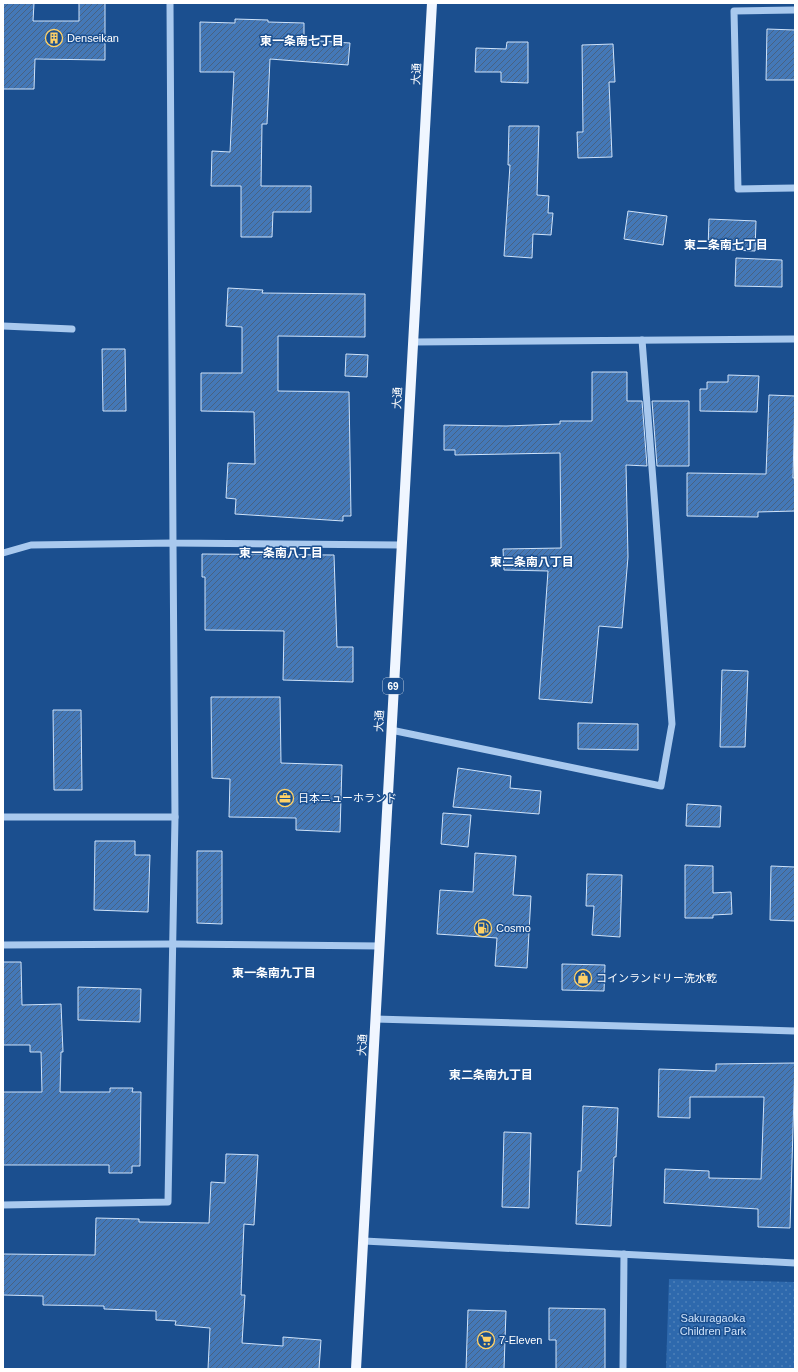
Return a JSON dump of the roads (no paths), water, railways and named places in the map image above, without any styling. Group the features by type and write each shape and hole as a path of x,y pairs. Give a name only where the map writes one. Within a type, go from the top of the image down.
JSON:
{"main road":[{"name":"大通","path":"356,1369 380,946 400,545 432,3"}],"street":[{"path":"3,1205 168,1202 176,817 170,3"},
{"path":"795,10 734,11 738,189 795,188"},
{"path":"3,326 72,329"},
{"path":"413,342 795,338"},
{"path":"391,730 661,786 672,724 642,340"},
{"path":"3,553 31,545 173,543 400,545"},
{"path":"3,817 176,817"},
{"path":"3,945 174,944 380,946"},
{"path":"375,1019 795,1031"},
{"path":"364,1241 795,1264"},
{"path":"623,1369 624,1254"}],"place":[{"name":"Denseikan","path":"54,38"},
{"name":"日本ニューホランド","path":"285,798"},
{"name":"Cosmo","path":"483,928"},
{"name":"コインランドリー洗水乾","path":"583,978"},
{"name":"7-Eleven","path":"486,1340"}],"district":[{"name":"東一条南七丁目","path":"302,41"},
{"name":"東二条南七丁目","path":"726,245"},
{"name":"東一条南八丁目","path":"281,553"},
{"name":"東二条南八丁目","path":"532,562"},
{"name":"東一条南九丁目","path":"274,973"},
{"name":"東二条南九丁目","path":"491,1075"}],"park label":[{"name":"Sakuragaoka Children Park","path":"713,1324"}]}
